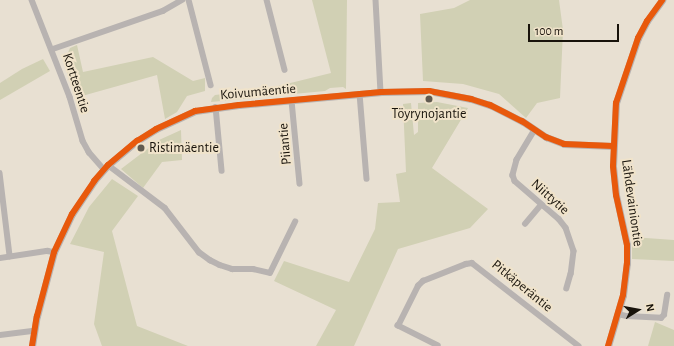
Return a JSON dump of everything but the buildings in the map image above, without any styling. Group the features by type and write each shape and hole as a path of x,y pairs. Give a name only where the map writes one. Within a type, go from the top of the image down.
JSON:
{"street":[{"name":"Kortteentie","path":"32,0 53,49 70,97 83,141 89,152 106,167"},
{"path":"53,49 163,11 182,0"},
{"path":"189,0 211,85"},
{"path":"267,0 285,70"},
{"path":"376,0 382,92"},
{"name":"Lähdevainiontie","path":"608,346 618,314 626,277 627,245 616,195 613,146 616,103 620,88 642,30 662,0"},
{"name":"Koivumäentie","path":"32,346 34,331 54,252 72,214 106,167 137,141 156,129 195,111 216,107 382,92 429,91 471,98 509,114 554,141 564,144 613,146"},
{"path":"360,94 367,179"},
{"name":"Piiantie","path":"292,101 300,184"},
{"path":"216,107 222,171"},
{"name":"Niittytie","path":"535,130 517,160 513,175 515,182 559,219 566,228 574,251 573,263 567,288"},
{"path":"106,167 165,208 199,252 220,265 232,268 253,269 270,273 295,222"},
{"path":"0,173 10,256"},
{"path":"525,224 541,204"},
{"path":"0,258 47,251 54,252"},
{"name":"Pitkäperäntie","path":"438,346 398,326 422,281 466,264 472,264 579,346"},
{"path":"618,314 641,318 662,318 664,315 667,295"},
{"path":"0,335 34,331"}],"green space":[{"path":"312,0 347,0 346,89 343,87 330,88 325,91 211,102 215,95 266,89 331,73"},
{"path":"470,0 559,0 563,30 560,98 537,103 526,118 499,94 463,84 423,81 420,14 454,8"},
{"path":"77,45 83,72 153,57 193,81 205,78 205,91 187,96 177,112 165,119 157,75 82,96 70,81 64,62 70,48"},
{"path":"43,59 50,71 0,100 0,83 22,69"},
{"path":"437,102 468,108 432,168 488,209 470,228 398,249 354,346 316,346 336,310 274,281 284,261 349,282 375,229 378,203 400,202 396,174 406,172 403,104 411,103 414,135 418,132 418,103"},
{"path":"181,130 182,160 162,162 143,188 121,169 159,140"},
{"path":"112,179 138,196 112,231 137,326 188,346 102,346 94,324 104,252 70,244 89,207"},
{"path":"632,237 674,240 674,261 632,259"},
{"path":"655,322 674,330 674,346 648,346"}],"cycle path":[{"path":"608,346 623,295 627,263 627,245 616,195 613,166 616,103 638,38 647,21 662,0"},
{"path":"32,346 37,316 54,252 72,214 94,181 108,165 137,141 156,129 195,111 239,105 381,92 429,91 471,99 490,105 522,121 546,137 564,144 613,146"}],"place":[{"name":"Töyrynojantie","path":"429,99"},
{"name":"Ristimäentie","path":"141,148"}]}
